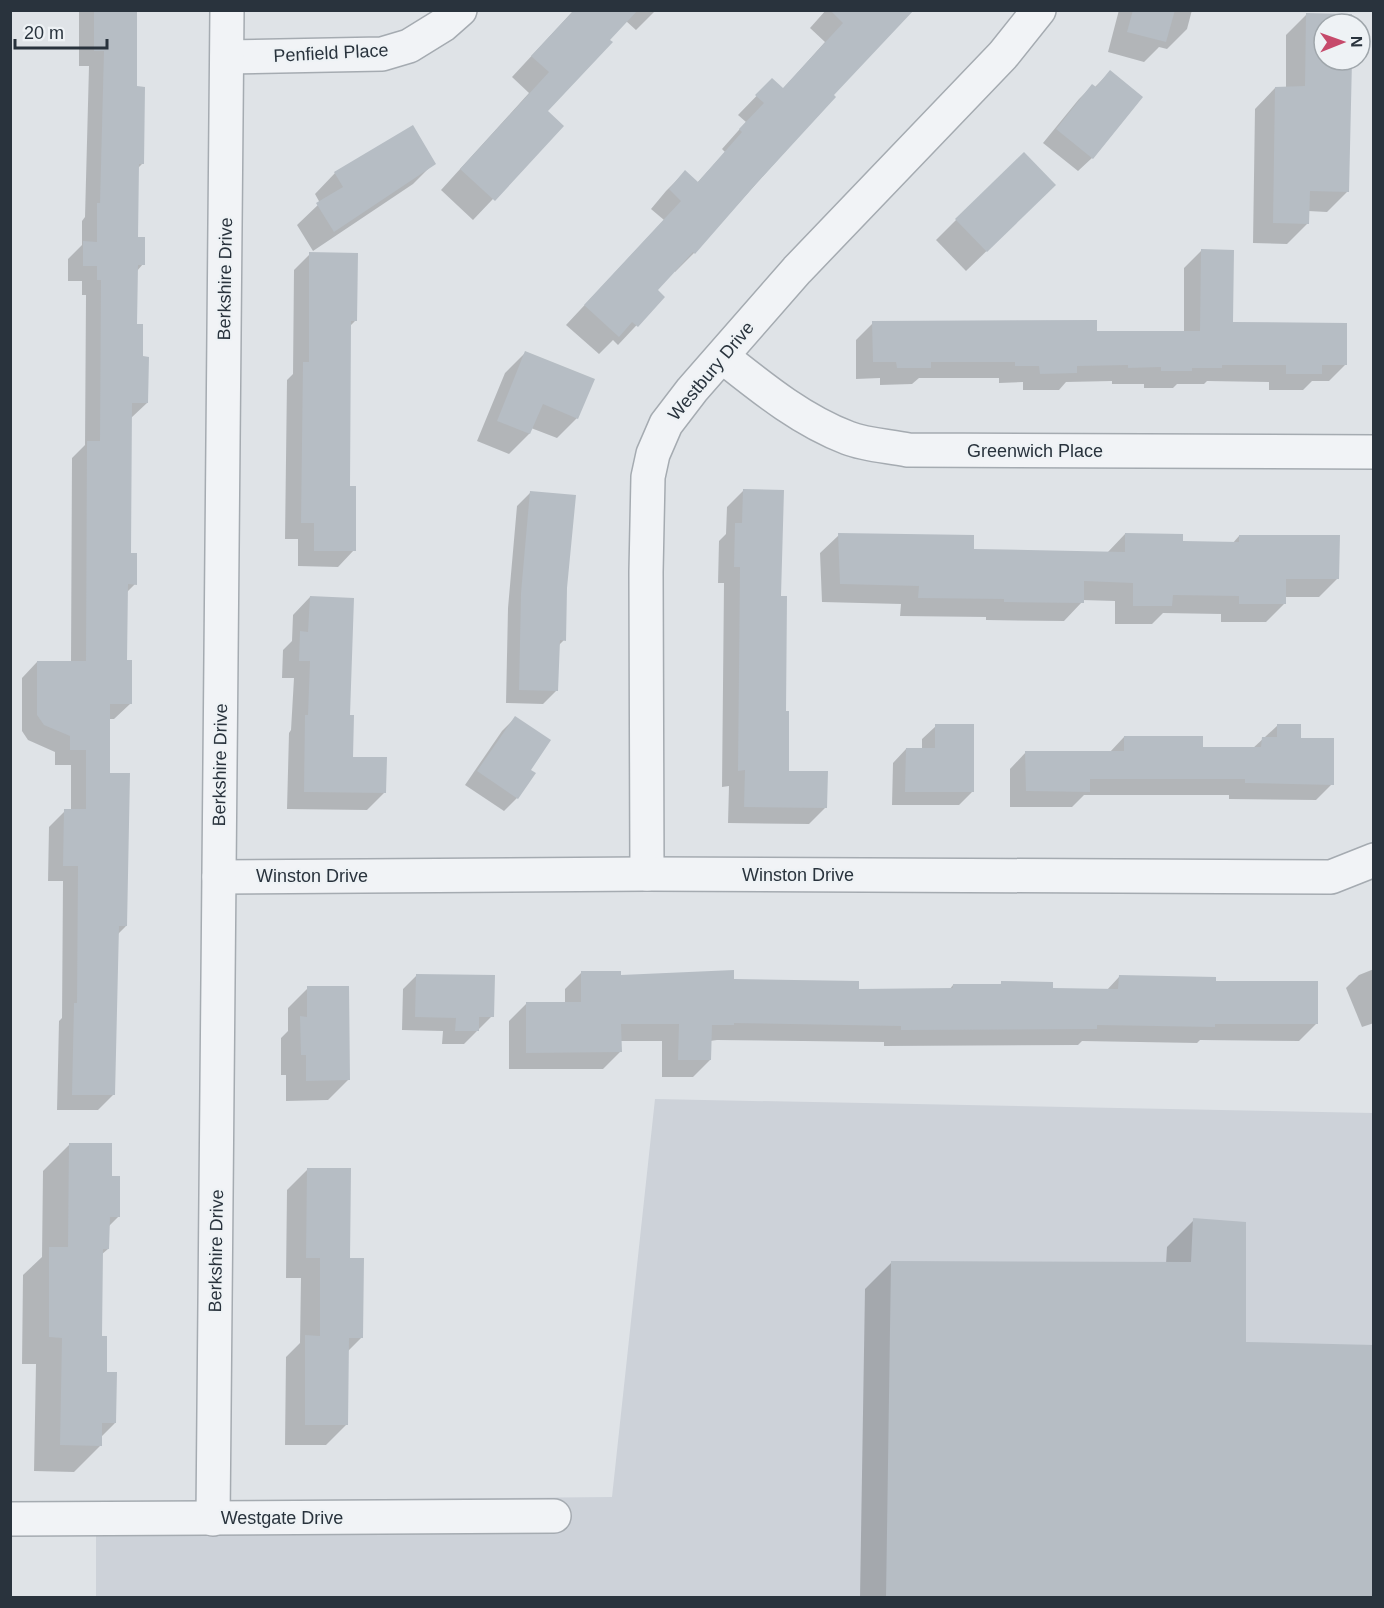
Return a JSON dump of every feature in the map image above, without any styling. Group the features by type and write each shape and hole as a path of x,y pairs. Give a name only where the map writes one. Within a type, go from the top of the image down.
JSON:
{"street":[{"name":"Berkshire Drive","path":"213,1519 227,10"},
{"name":"Penfield Place","path":"227,57 382,54 409,46 443,25 460,10"},
{"name":"Westbury Drive","path":"647,874 648,477 653,454 666,424 692,390 797,270 1002,55 1039,10"},
{"name":"Greenwich Place","path":"723,357 778,400 826,429 850,439 908,450 1374,452"},
{"name":"Winston Drive","path":"219,877 647,874 1331,877 1374,860"},
{"name":"Westgate Drive","path":"10,1518 554,1516"}],"shaded area":[{"path":"655,1099 1373,1113 1373,1597 96,1597 96,1502 612,1497"}],"building":[{"path":"94,10 137,10 137,86 145,87 144,164 139,164 138,237 145,237 145,265 138,265 137,324 143,324 143,356 149,357 148,403 132,403 131,553 137,553 137,585 128,584 127,660 132,660 132,704 110,704 110,773 130,773 127,926 119,926 115,1095 72,1095 74,1003 77,1003 78,866 63,866 64,809 86,809 86,750 70,750 70,736 44,725 37,715 37,661 86,661 87,441 100,441 101,280 97,280 97,266 83,266 83,241 97,242 97,203 100,203 104,51 94,51"},
{"path":"574,10 638,10 610,40 613,42 548,111 564,126 495,201 460,169 549,72 531,56"},
{"path":"830,10 914,10 834,95 836,97 695,254 693,252 658,290 665,297 638,327 632,322 619,337 584,305 681,201 669,189 685,170 698,182 742,132 739,129 764,103 755,95 772,78 783,88 843,23"},
{"path":"1133,10 1175,10 1166,42 1127,32"},
{"path":"1306,13 1312,13 1312,72 1352,72 1349,192 1310,191 1309,224 1273,223 1275,87 1305,86"},
{"path":"1110,70 1143,97 1093,159 1056,129 1092,84 1096,87"},
{"path":"413,125 436,164 334,232 316,203 343,187 334,172"},
{"path":"1024,152 1056,185 987,252 955,219"},
{"path":"1201,249 1234,250 1233,322 1347,323 1347,365 1322,365 1322,374 1286,374 1286,365 1222,365 1222,368 1192,368 1192,371 1161,371 1161,367 1128,368 1128,365 1077,366 1077,373 1040,374 1039,366 1015,366 1015,362 931,362 931,368 897,368 896,362 873,362 872,321 1097,320 1097,331 1200,331"},
{"path":"309,252 358,253 357,321 351,321 350,486 356,486 356,551 314,551 314,523 301,523 303,362 309,362"},
{"path":"525,351 595,379 578,419 543,404 530,434 497,421"},
{"path":"743,489 784,490 781,596 787,596 786,711 789,711 789,771 828,771 827,808 744,807 745,770 738,771 740,567 734,567 735,523 742,523"},
{"path":"530,491 576,495 567,588 566,641 560,640 558,691 519,690 521,593"},
{"path":"838,533 974,535 974,549 1125,552 1125,533 1183,534 1183,541 1239,542 1239,535 1340,535 1339,579 1286,579 1286,604 1239,604 1239,596 1173,595 1172,606 1133,606 1133,583 1084,581 1084,603 918,598 919,586 840,584"},
{"path":"310,596 354,598 350,715 354,715 353,757 387,757 386,793 304,792 305,715 308,715 310,661 299,661 300,631 308,632"},
{"path":"515,716 551,740 531,770 536,773 518,799 477,771"},
{"path":"935,724 974,724 974,792 905,792 906,748 935,748"},
{"path":"1277,724 1301,724 1301,738 1334,738 1334,785 1245,783 1245,779 1090,779 1090,792 1026,791 1025,751 1124,751 1124,736 1203,736 1203,747 1261,747 1262,737 1277,737"},
{"path":"734,970 734,979 859,981 859,989 953,988 953,984 1001,984 1001,981 1053,982 1053,988 1118,989 1119,975 1216,977 1216,981 1318,981 1318,1024 1215,1024 1215,1027 1097,1025 1097,1029 901,1030 901,1026 734,1023 734,1025 712,1025 711,1060 678,1060 679,1024 621,1024 622,1052 526,1053 526,1002 581,1002 581,971 621,971 621,975"},
{"path":"416,974 495,975 494,1017 479,1017 479,1031 455,1031 456,1018 415,1017"},
{"path":"307,986 349,986 350,1080 306,1081 306,1055 301,1055 300,1016 307,1017"},
{"path":"69,1143 112,1143 112,1176 120,1176 120,1217 110,1217 109,1249 103,1249 102,1336 107,1336 107,1372 117,1372 116,1423 102,1423 102,1446 60,1445 62,1338 49,1337 49,1247 68,1247"},
{"path":"307,1168 351,1168 350,1258 364,1258 363,1338 349,1338 348,1425 305,1425 305,1335 320,1336 320,1258 306,1258"},
{"path":"1193,1218 1246,1222 1246,1342 1374,1345 1374,1598 886,1598 891,1261 1191,1262"}]}
